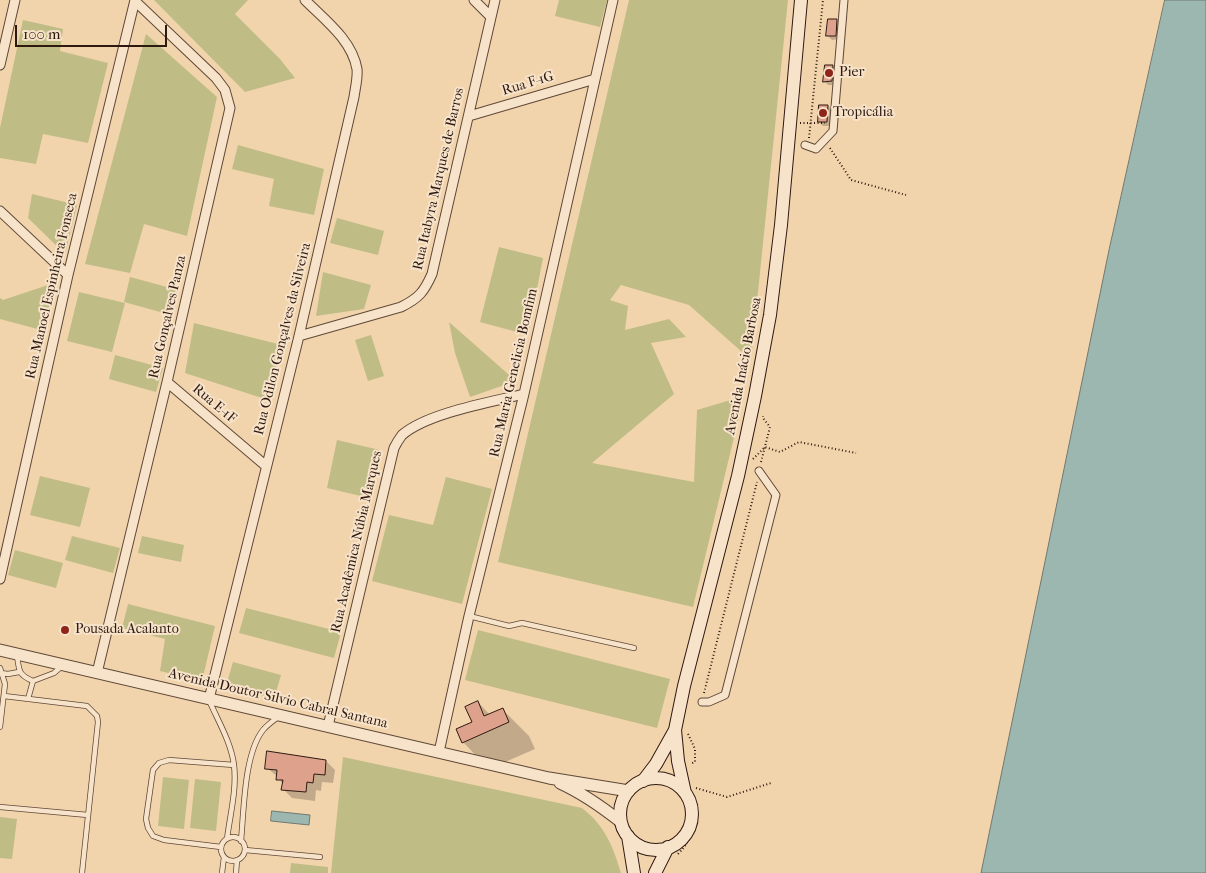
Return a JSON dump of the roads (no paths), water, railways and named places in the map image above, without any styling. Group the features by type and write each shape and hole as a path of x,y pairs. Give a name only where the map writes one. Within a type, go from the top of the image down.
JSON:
{"main road":[{"name":"Avenida Inácio Barbosa","path":"690,793 678,761 675,730 684,686 738,476 756,396 770,315 802,0"},
{"name":"Avenida Inácio Barbosa","path":"643,781 656,764 675,730"},
{"path":"654,873 672,851 684,836 691,820 690,793 670,781 661,779 643,781 628,791 621,806 621,822 634,843 651,849 672,851"},
{"path":"628,836 634,873"}],"street":[{"path":"0,65 15,0"},
{"name":"Rua Odilon Gonçalves da Silveira","path":"209,699 298,336 354,97 357,70 351,49 305,0"},
{"path":"474,0 492,17"},
{"name":"Rua Itabyra Marques de Barros","path":"298,336 401,307 414,300 425,290 432,274 495,0"},
{"name":"Rua Maria Genelicia Bomfim","path":"439,752 469,616 524,394 613,0"},
{"path":"805,145 816,148 833,131 844,0"},
{"name":"Rua Manoel Espinheira Fonseca","path":"0,579 68,275 135,1"},
{"name":"Rua Gonçalves Panza","path":"97,673 230,108 225,90 216,78 135,1"},
{"name":"Rua F-1G","path":"469,116 595,79"},
{"path":"0,212 68,275"},
{"name":"Rua E-1F","path":"167,382 266,466"},
{"name":"Rua Acadêmica Núbia Marques","path":"328,726 394,448 401,436 418,424 524,394"},
{"path":"702,702 709,702 725,695 776,495 759,471"},
{"name":"Avenida Doutor Silvio Cabral Santana","path":"0,650 549,778 628,791"},
{"name":"Avenida Doutor Silvio Cabral Santana","path":"549,778 574,789 600,805 621,822"}],"lane":[{"path":"469,616 509,626 522,623 634,648"},
{"path":"17,654 19,672 25,678 33,681 54,673 63,665"},
{"path":"1,670 8,674 19,672"},
{"path":"0,727 5,684 1,670"},
{"path":"28,699 33,681"},
{"path":"4,696 87,706 97,716 98,722 82,873"},
{"path":"209,699 227,739 234,765 234,783 227,839 221,847"},
{"path":"224,857 230,860 237,860 245,850 242,840 249,763 253,747 263,730 280,715"},
{"path":"221,847 164,840 153,836 148,828 146,819 153,770 159,763 169,760 234,765"},
{"path":"0,807 88,815"},
{"path":"227,839 234,837 242,840"},
{"path":"221,847 224,857 222,873"},
{"path":"245,850 320,857"},
{"path":"236,873 237,860"}],"water":[{"path":"1165,0 1206,0 1206,873 981,873 1109,250"},
{"path":"272,811 310,815 309,825 271,821"}],"place":[{"name":"Pier","path":"829,73"},
{"name":"Tropicália","path":"823,113"},
{"name":"Pousada Acalanto","path":"65,630"}]}
